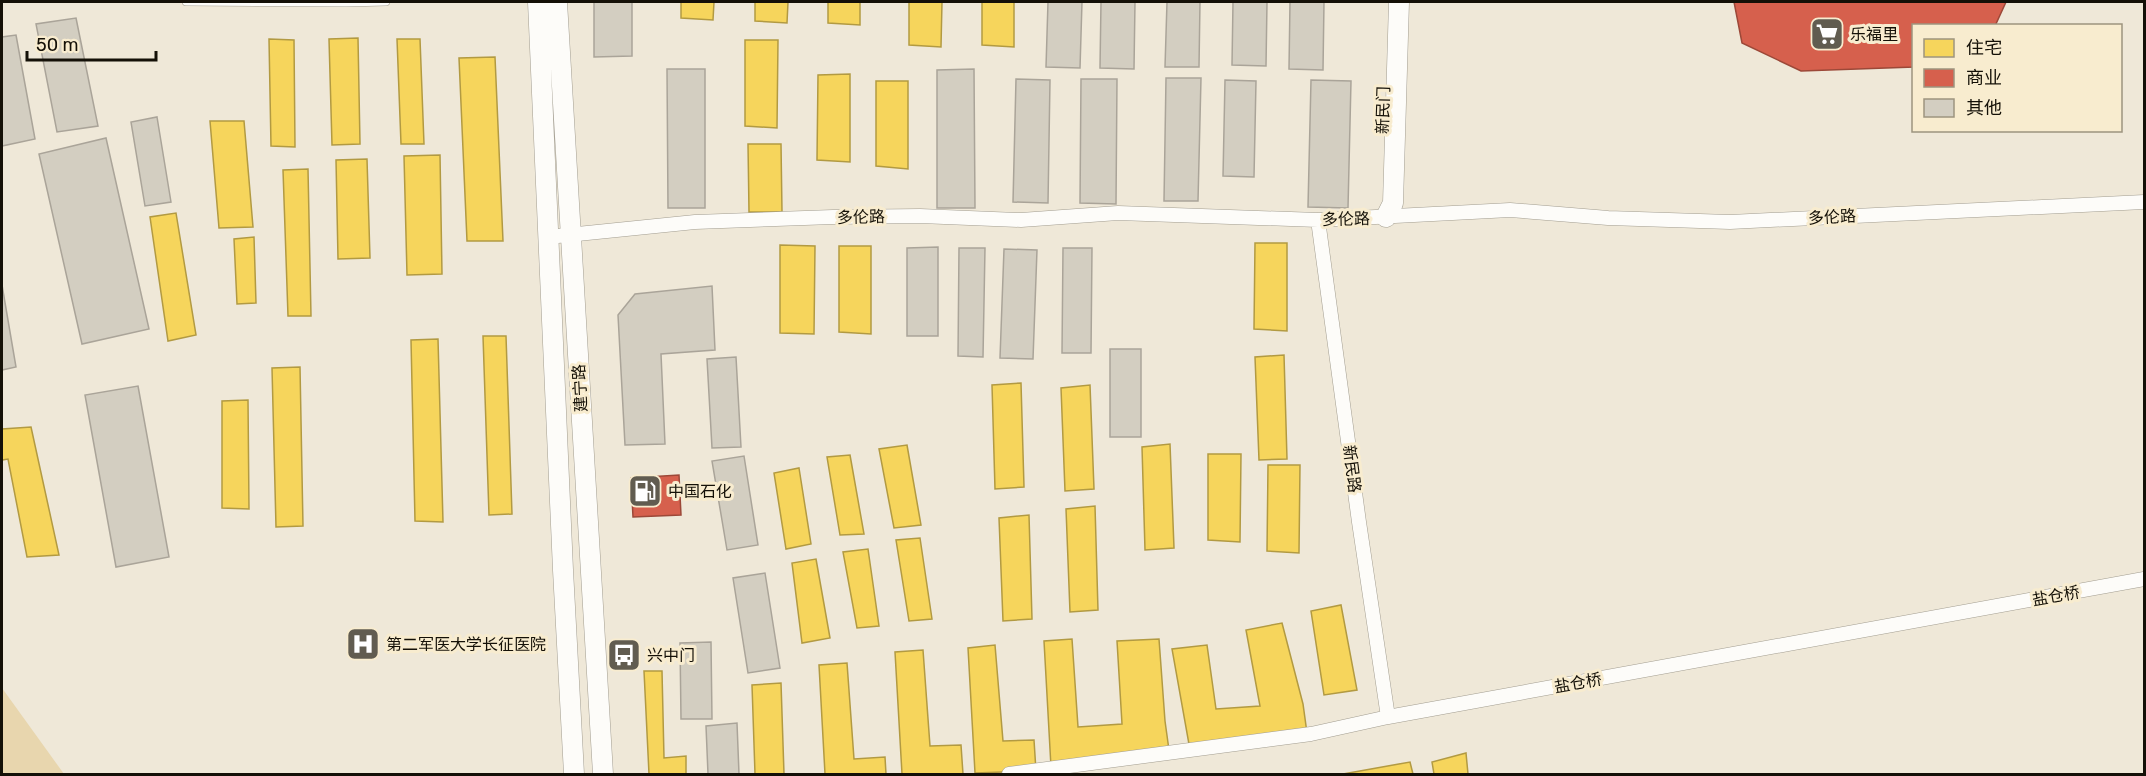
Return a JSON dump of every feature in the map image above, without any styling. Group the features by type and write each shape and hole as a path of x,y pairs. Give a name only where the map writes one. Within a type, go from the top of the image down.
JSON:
{"main road":[{"name":"建宁路","path":"538,2 562,570 574,774"},
{"name":"建宁路","path":"557,2 603,774"},
{"name":"新民门","path":"1386,2 1381,201 1386,218"},
{"path":"1386,218 1393,203 1399,2"}],"street":[{"name":"多伦路","path":"549,237 695,222 833,217 920,216 1021,220 1118,213 1318,220 1510,210 1608,218 1730,222 2145,202"},
{"name":"新民路","path":"1318,220 1388,717"},
{"name":"盐仓桥","path":"1009,774 1311,734 1388,717 2145,579"}],"lane":[{"path":"186,2 386,2"}],"shaded area":[{"path":"2,688 64,774 2,774"}],"building: 住宅":[{"path":"681,2 714,2 713,20 681,18"},
{"path":"755,2 788,2 787,23 755,21"},
{"path":"828,2 860,2 860,25 828,23"},
{"path":"909,2 942,2 941,47 909,45"},
{"path":"982,2 1014,2 1014,47 982,45"},
{"path":"358,38 360,144 332,145 329,39"},
{"path":"269,39 294,40 295,147 271,146"},
{"path":"397,39 420,39 424,144 401,144"},
{"path":"745,40 778,40 777,128 745,126"},
{"path":"495,57 503,241 467,241 459,58"},
{"path":"850,74 850,162 817,160 818,75"},
{"path":"876,81 908,81 908,169 876,166"},
{"path":"210,121 244,121 253,227 219,228"},
{"path":"748,144 781,144 782,212 749,212"},
{"path":"440,155 442,274 407,275 404,156"},
{"path":"367,159 370,258 338,259 336,160"},
{"path":"308,169 311,316 288,316 283,170"},
{"path":"176,213 196,335 168,341 150,217"},
{"path":"254,237 256,303 237,304 234,239"},
{"path":"1255,243 1287,243 1287,331 1254,329"},
{"path":"780,245 815,246 814,334 780,333"},
{"path":"839,246 871,246 871,334 839,332"},
{"path":"483,336 506,336 512,514 489,515"},
{"path":"438,339 443,522 415,521 411,340"},
{"path":"1284,355 1287,459 1259,460 1255,357"},
{"path":"300,367 303,526 276,527 272,368"},
{"path":"1021,383 1024,487 995,489 992,385"},
{"path":"1090,385 1094,489 1065,491 1061,388"},
{"path":"248,400 249,509 222,508 222,401"},
{"path":"31,427 59,555 27,557 8,459 2,460 2,429"},
{"path":"1170,444 1174,548 1145,550 1142,447"},
{"path":"907,445 921,525 894,528 879,449"},
{"path":"1208,454 1241,454 1240,542 1208,540"},
{"path":"850,455 864,534 840,535 827,457"},
{"path":"1268,465 1300,465 1299,553 1267,551"},
{"path":"799,468 811,544 786,549 774,473"},
{"path":"1095,506 1098,610 1070,612 1066,509"},
{"path":"1029,515 1032,619 1003,621 999,518"},
{"path":"920,538 932,619 909,621 896,540"},
{"path":"868,549 879,626 857,628 843,552"},
{"path":"816,559 830,638 802,643 792,563"},
{"path":"1341,605 1357,690 1324,695 1311,611"},
{"path":"1282,623 1303,704 1307,733 1190,750 1172,649 1207,645 1216,709 1260,706 1246,630"},
{"path":"1072,639 1078,727 1122,724 1117,641 1159,639 1169,750 1051,767 1044,641"},
{"path":"995,645 1003,741 1034,740 1036,771 975,773 968,648"},
{"path":"923,650 930,746 961,745 963,774 902,774 895,652"},
{"path":"847,663 854,759 885,757 886,774 825,774 819,665"},
{"path":"644,671 662,671 664,758 686,756 686,774 649,774"},
{"path":"781,683 784,774 755,774 752,685"},
{"path":"1466,753 1468,774 1434,774 1432,762"},
{"path":"1410,762 1413,774 1343,774"}],"building: 商业":[{"name":"乐福里","path":"1734,2 2006,2 1996,24 1912,24 1912,67 1801,71 1742,43"},
{"path":"679,475 681,515 633,517 631,478"}],"building: 其他":[{"path":"594,2 632,2 632,56 594,57"},
{"path":"1048,2 1082,2 1080,68 1046,67"},
{"path":"1101,2 1135,2 1134,69 1100,68"},
{"path":"1167,2 1200,2 1199,67 1165,67"},
{"path":"1233,2 1267,2 1266,66 1232,65"},
{"path":"1290,2 1324,2 1323,70 1289,69"},
{"path":"76,18 98,126 57,132 36,24"},
{"path":"16,35 35,139 2,146 2,37"},
{"path":"667,69 705,69 705,208 668,208"},
{"path":"974,69 975,208 937,208 937,70"},
{"path":"1166,78 1201,78 1198,201 1164,201"},
{"path":"1016,79 1050,80 1048,203 1013,202"},
{"path":"1081,79 1117,79 1116,204 1080,203"},
{"path":"1225,80 1256,81 1254,177 1223,176"},
{"path":"1311,80 1351,81 1348,208 1308,207"},
{"path":"157,117 171,202 145,206 131,122"},
{"path":"106,138 149,329 82,344 39,154"},
{"path":"938,247 938,336 907,336 907,248"},
{"path":"959,248 985,248 983,357 958,356"},
{"path":"1063,248 1092,248 1091,353 1062,353"},
{"path":"1004,249 1037,250 1033,359 1000,358"},
{"path":"2,285 16,367 2,370"},
{"path":"712,286 715,350 661,354 665,444 625,445 618,315 635,294"},
{"path":"1110,349 1141,349 1141,437 1110,437"},
{"path":"736,357 741,447 712,448 707,359"},
{"path":"138,386 169,557 116,567 85,395"},
{"path":"744,456 758,545 727,550 712,461"},
{"path":"765,573 780,668 748,673 733,578"},
{"path":"711,642 712,719 681,719 680,643"},
{"path":"737,723 739,774 708,774 706,726"}],"place":[{"name":"乐福里","path":"1827,34"},
{"name":"中国石化","path":"645,491"},
{"name":"第二军医大学长征医院","path":"363,644"},
{"name":"兴中门","path":"624,655"}]}
